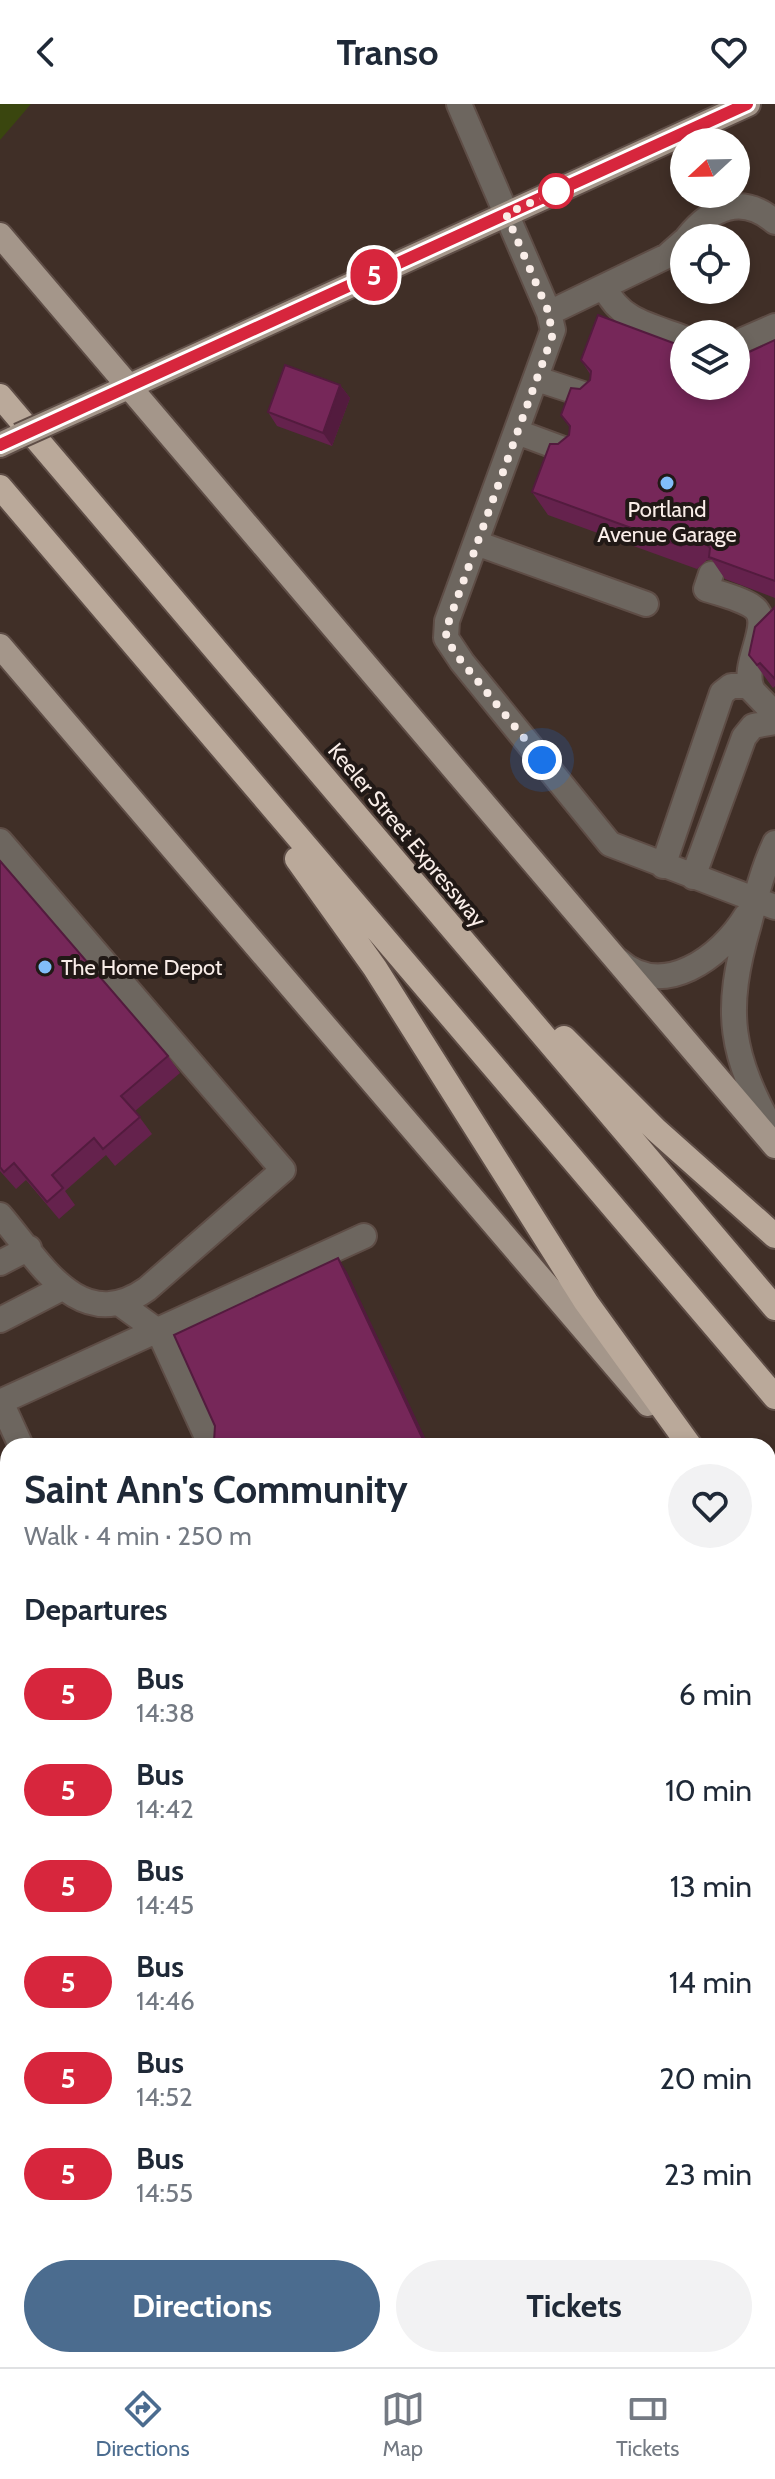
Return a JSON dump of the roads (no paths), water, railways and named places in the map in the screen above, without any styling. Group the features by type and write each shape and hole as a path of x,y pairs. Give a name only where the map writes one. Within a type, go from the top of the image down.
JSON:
{"highway":[{"name":"Keeler Street Expressway","path":"0,396 775,1308"},
{"path":"0,487 775,1397"},
{"path":"149,662 351,933 573,1282 684,1438"},
{"path":"334,789 579,1052 666,1138 775,1236"}],"main road":[{"path":"0,445 743,105"},
{"path":"0,235 775,1146"},
{"path":"0,646 676,1438"}],"street":[{"path":"459,104 549,313 552,337 445,626 449,644 606,840 663,866 765,904"},
{"path":"699,224 708,215 732,205 755,208 775,222"},
{"path":"549,313 605,288 670,253"},
{"path":"605,288 624,315 670,333"},
{"path":"750,337 775,326"},
{"path":"750,356 775,346"},
{"path":"537,379 592,397"},
{"path":"517,432 571,452"},
{"path":"476,543 646,604"},
{"path":"711,574 706,589 751,606 761,616 761,631 748,672 752,689"},
{"path":"663,866 726,689 742,685 752,689 775,714"},
{"path":"693,877 744,737 756,725 775,722"},
{"path":"0,841 283,1170 147,1289 119,1303 97,1305 81,1300 62,1288 0,1215"},
{"path":"775,843 765,904 736,970 733,1016 745,1076 775,1135"},
{"path":"615,957 645,976 660,978 684,972 732,936 765,904"},
{"path":"17,1438 0,1402 364,1236"},
{"path":"0,1263 29,1248"},
{"path":"0,1320 62,1288"},
{"path":"119,1303 159,1332 207,1438"}],"place":[{"name":"Portland Avenue Garage","path":"667,483"},
{"name":"The Home Depot","path":"45,967"}]}
